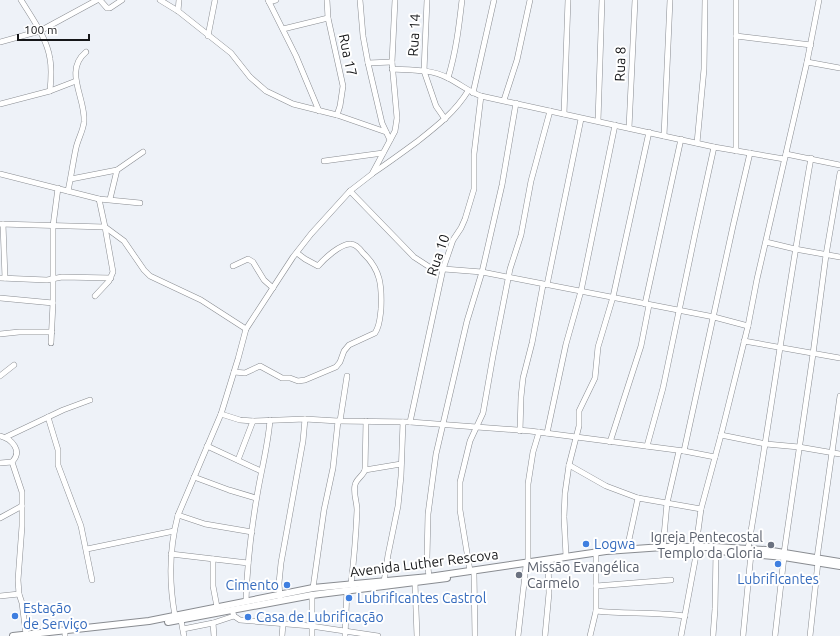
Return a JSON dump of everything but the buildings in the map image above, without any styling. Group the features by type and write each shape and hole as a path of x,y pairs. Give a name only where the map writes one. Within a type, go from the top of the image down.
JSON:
{"main road":[{"name":"Avenida Luther Rescova","path":"13,636 233,613 280,601 347,590 415,583 566,556 627,549 663,547 749,551 840,562"},
{"name":"Avenida Luther Rescova","path":"527,564 596,556 696,548 716,551 749,551"},
{"name":"Avenida Luther Rescova","path":"817,560 840,566"},
{"name":"Avenida Luther Rescova","path":"49,636 98,631 178,618 217,607 314,588 472,573"}],"street":[{"path":"21,0 40,31 48,50 50,61 50,91"},
{"path":"0,42 40,31 99,0 107,8 110,8 122,0"},
{"path":"160,0 178,10 231,54 250,77 266,91 293,104 337,115 386,132"},
{"path":"178,10 179,0"},
{"path":"208,36 215,0"},
{"path":"276,0 268,1 314,95 319,111"},
{"name":"Rua 17","path":"327,0 328,18 342,86 340,106 337,115"},
{"path":"360,0 363,36 368,63 379,111 390,140"},
{"path":"372,174 395,131 397,118 392,69 395,0"},
{"name":"Rua 14","path":"424,71 427,0"},
{"path":"448,78 453,61 462,0"},
{"path":"184,636 171,588 171,554 174,531 178,515 221,414 246,329 311,234 350,191 404,152 445,119 471,92 494,0"},
{"path":"504,100 517,60 530,0"},
{"path":"564,114 568,0"},
{"path":"598,121 602,0"},
{"name":"Rua 8","path":"629,128 634,0"},
{"path":"664,136 670,0"},
{"path":"696,143 704,69 705,0"},
{"path":"736,0 736,151"},
{"path":"682,636 701,509 748,326 820,0"},
{"path":"283,29 328,18"},
{"path":"736,36 811,45"},
{"path":"68,191 76,148 84,123 82,102 76,81 77,63 80,57 86,52"},
{"path":"368,63 392,62"},
{"path":"807,62 840,68"},
{"path":"392,69 424,71 448,78 471,92 481,96 504,100 581,119 598,121 714,147 784,160"},
{"path":"424,71 436,106 445,119"},
{"path":"0,104 50,91 76,81"},
{"name":"Rua 10","path":"410,422 443,269 453,240 466,219 474,189 474,154 481,96"},
{"path":"429,577 427,558 428,514 433,470 442,424 467,320 482,272 502,185 516,103"},
{"path":"475,636 472,573 460,510 459,492 461,474 470,441 483,413 510,269 521,235 531,181 550,111"},
{"path":"520,430 523,378 581,119"},
{"path":"547,433 564,351 581,291 615,125"},
{"path":"566,556 564,516 565,493 580,407 595,378 598,347 613,297 649,132"},
{"path":"610,442 641,346 647,304 681,139"},
{"path":"647,446 663,388 714,147"},
{"path":"71,179 117,170 143,152"},
{"path":"324,161 383,153"},
{"path":"663,547 667,503 714,317 750,153"},
{"path":"786,154 840,165"},
{"path":"743,636 749,551 795,249 811,158"},
{"path":"110,199 117,170"},
{"path":"775,636 784,555 826,254 840,173"},
{"path":"0,174 99,198 140,203"},
{"path":"51,343 53,303 53,226 58,188"},
{"path":"350,191 418,260 431,268 482,272 714,317 748,326"},
{"path":"95,296 111,278 113,268 99,198"},
{"path":"111,278 3,278 1,224 105,227 124,241 144,270 150,276 201,300 246,329"},
{"path":"766,242 840,257"},
{"path":"234,372 245,373 260,366 282,378 290,378 298,381 305,380 336,367 340,362 344,351 349,345 376,333 380,317 382,289 376,269 370,259 353,244 347,244 324,259 318,266 304,259 297,253"},
{"path":"233,266 248,259 253,262 264,280 273,288"},
{"path":"0,298 53,303"},
{"path":"0,334 19,332 52,332"},
{"path":"744,341 840,358"},
{"path":"0,376 14,365"},
{"path":"314,588 324,510 333,468 347,376"},
{"path":"810,636 817,560 840,396"},
{"path":"6,437 48,417 90,400"},
{"path":"221,414 240,420 253,421 304,419 339,421 366,420 520,430 576,436 715,457"},
{"path":"48,417 58,450 58,465 81,526 87,549 92,580"},
{"path":"280,601 280,573 288,520 303,441 304,419"},
{"path":"246,601 248,563 256,498 268,442 270,420"},
{"path":"351,584 357,507 355,487 357,481 364,474 365,470 366,420"},
{"path":"238,460 253,421"},
{"path":"384,582 398,506 403,422"},
{"path":"518,636 527,564 528,484 530,466 539,432"},
{"path":"721,435 766,444 799,447 840,454"},
{"path":"0,436 6,437 12,442 17,450 16,458 12,462 0,463"},
{"path":"207,446 261,471"},
{"path":"12,462 22,492 18,580 26,634"},
{"path":"365,470 401,464"},
{"path":"569,465 606,486 638,498 701,509"},
{"path":"194,476 229,490 256,498"},
{"path":"627,549 638,498"},
{"path":"0,518 22,506"},
{"path":"178,515 205,524 252,532"},
{"path":"87,549 174,531"},
{"path":"713,636 716,551"},
{"path":"171,554 248,563"},
{"path":"590,636 596,611 596,556"},
{"path":"213,559 213,586 217,607"},
{"path":"545,636 549,593 548,562"},
{"path":"596,586 671,580"},
{"path":"415,583 417,636"},
{"path":"345,634 347,590"},
{"path":"0,596 19,594"},
{"path":"312,596 312,636"},
{"path":"596,611 615,613 664,613 685,616"},
{"path":"183,629 213,623 233,613 240,620 311,626 345,634 378,636"},
{"path":"213,623 214,636"},
{"path":"282,636 283,624"}],"place":[{"name":"Logwa","path":"586,544"},
{"name":"Igreja Pentecostal Templo da Gloria","path":"771,545"},
{"name":"Lubrificantes","path":"778,564"},
{"name":"Missão Evangélica Carmelo","path":"519,575"},
{"name":"Cimento","path":"287,585"},
{"name":"Lubrificantes Castrol","path":"349,598"},
{"name":"Estação de Serviço","path":"15,616"},
{"name":"Casa de Lubrificação","path":"248,617"}]}
